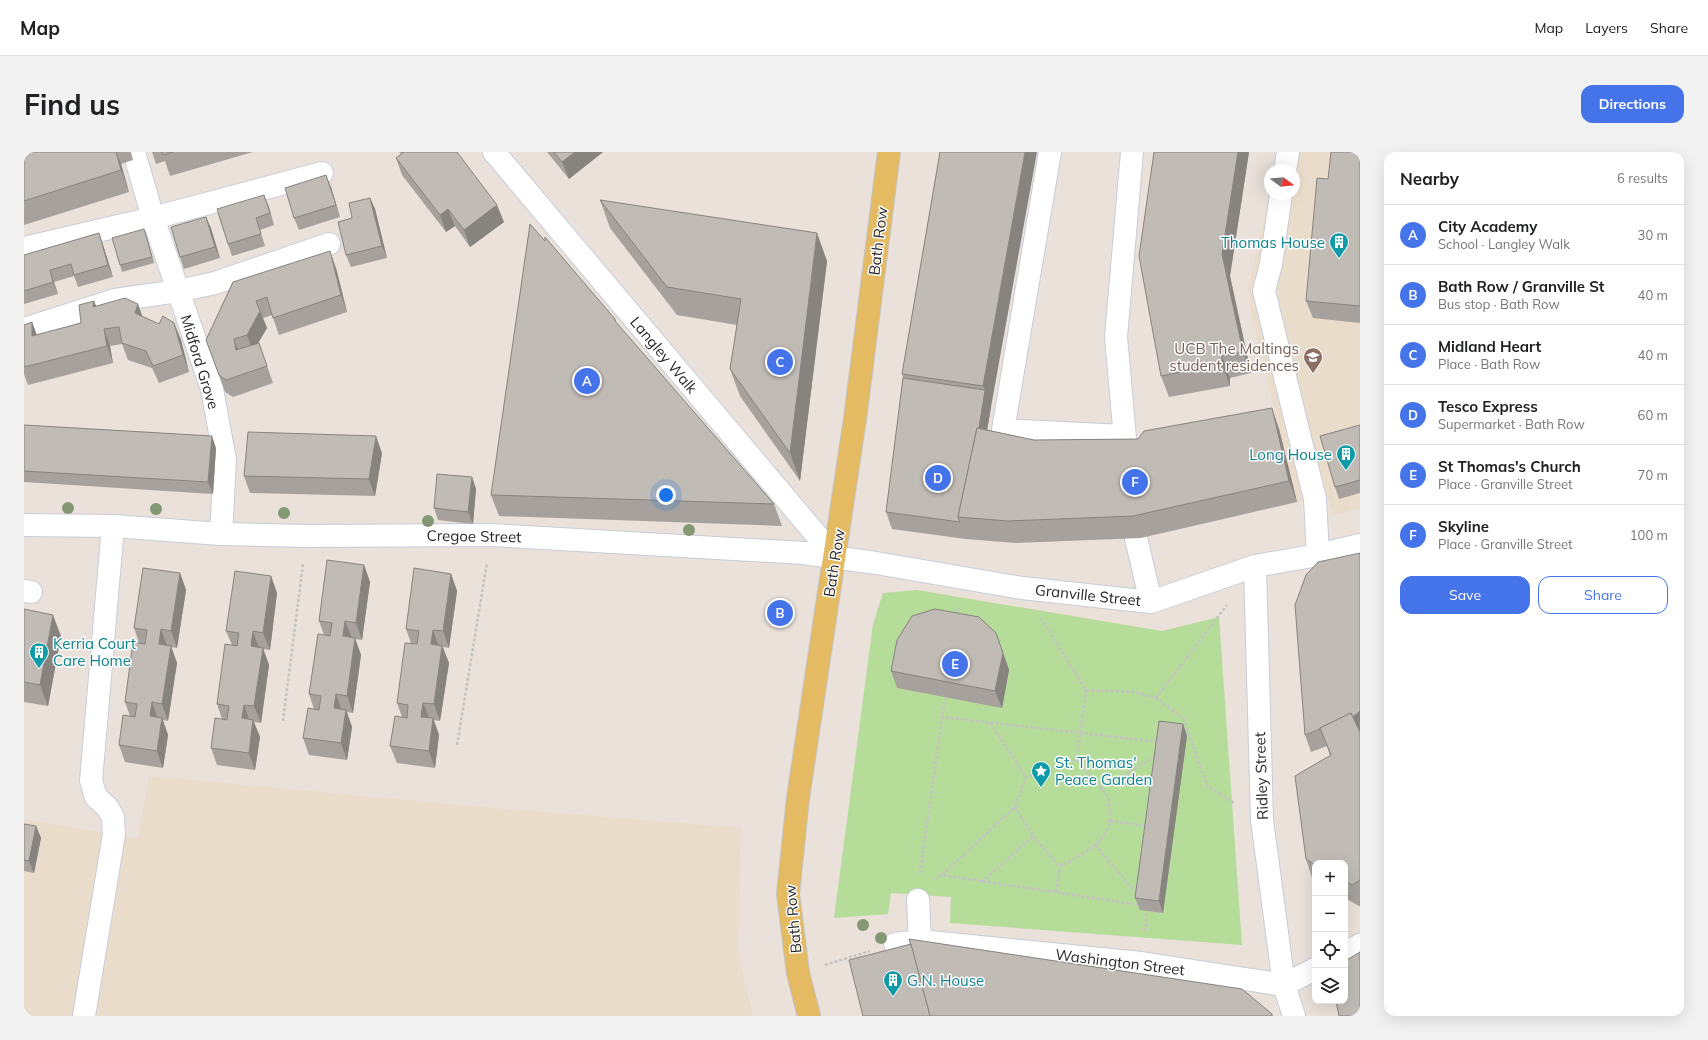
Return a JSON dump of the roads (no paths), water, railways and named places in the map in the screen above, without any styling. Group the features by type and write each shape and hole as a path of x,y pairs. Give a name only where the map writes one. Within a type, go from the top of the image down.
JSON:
{"main road":[{"name":"Bath Row","path":"809,1016 798,973 788,894 798,798 835,557 889,152"}],"street":[{"name":"Midford Grove","path":"134,152 153,218 212,389 225,460 221,534"},
{"name":"Langley Walk","path":"494,152 835,557"},
{"path":"1050,152 1003,430 1126,447 1149,440"},
{"path":"1126,447 1116,336 1132,152"},
{"path":"1286,164 1288,152"},
{"path":"24,248 153,218 322,173"},
{"path":"1280,200 1271,264 1264,291 1315,499 1318,555"},
{"path":"24,329 115,300 178,291 215,283 329,244"},
{"name":"Cregoe Street","path":"24,525 113,526 221,534 307,536 492,535 804,553 835,557"},
{"path":"84,1016 114,834 113,817 107,807 96,797 91,781 113,526"},
{"path":"1136,538 1151,602"},
{"name":"Granville Street","path":"835,557 1022,588 1151,602 1255,566 1318,555 1360,545"},
{"name":"Ridley Street","path":"1255,566 1262,820 1284,985 1294,1016"},
{"path":"918,895 920,941"},
{"name":"Washington Street","path":"896,944 920,941 1140,963 1284,985"},
{"path":"1348,951 1360,945"},
{"path":"1284,985 1312,971"}],"place":[{"name":"Thomas House","path":"1339,259"},
{"name":"Midland Heart","path":"780,362"},
{"name":"UCB The Maltings student residences","path":"1313,374"},
{"name":"City Academy","path":"587,381"},
{"name":"Long House","path":"1346,471"},
{"name":"Tesco Express","path":"938,478"},
{"name":"Skyline","path":"1135,482"},
{"name":"Bath Row / Granville St","path":"780,613"},
{"name":"St Thomas's Church","path":"955,664"},
{"name":"Kerria Court Care Home","path":"39,669"},
{"name":"St. Thomas' Peace Garden","path":"1041,788"},
{"name":"G.N. House","path":"893,997"}]}
